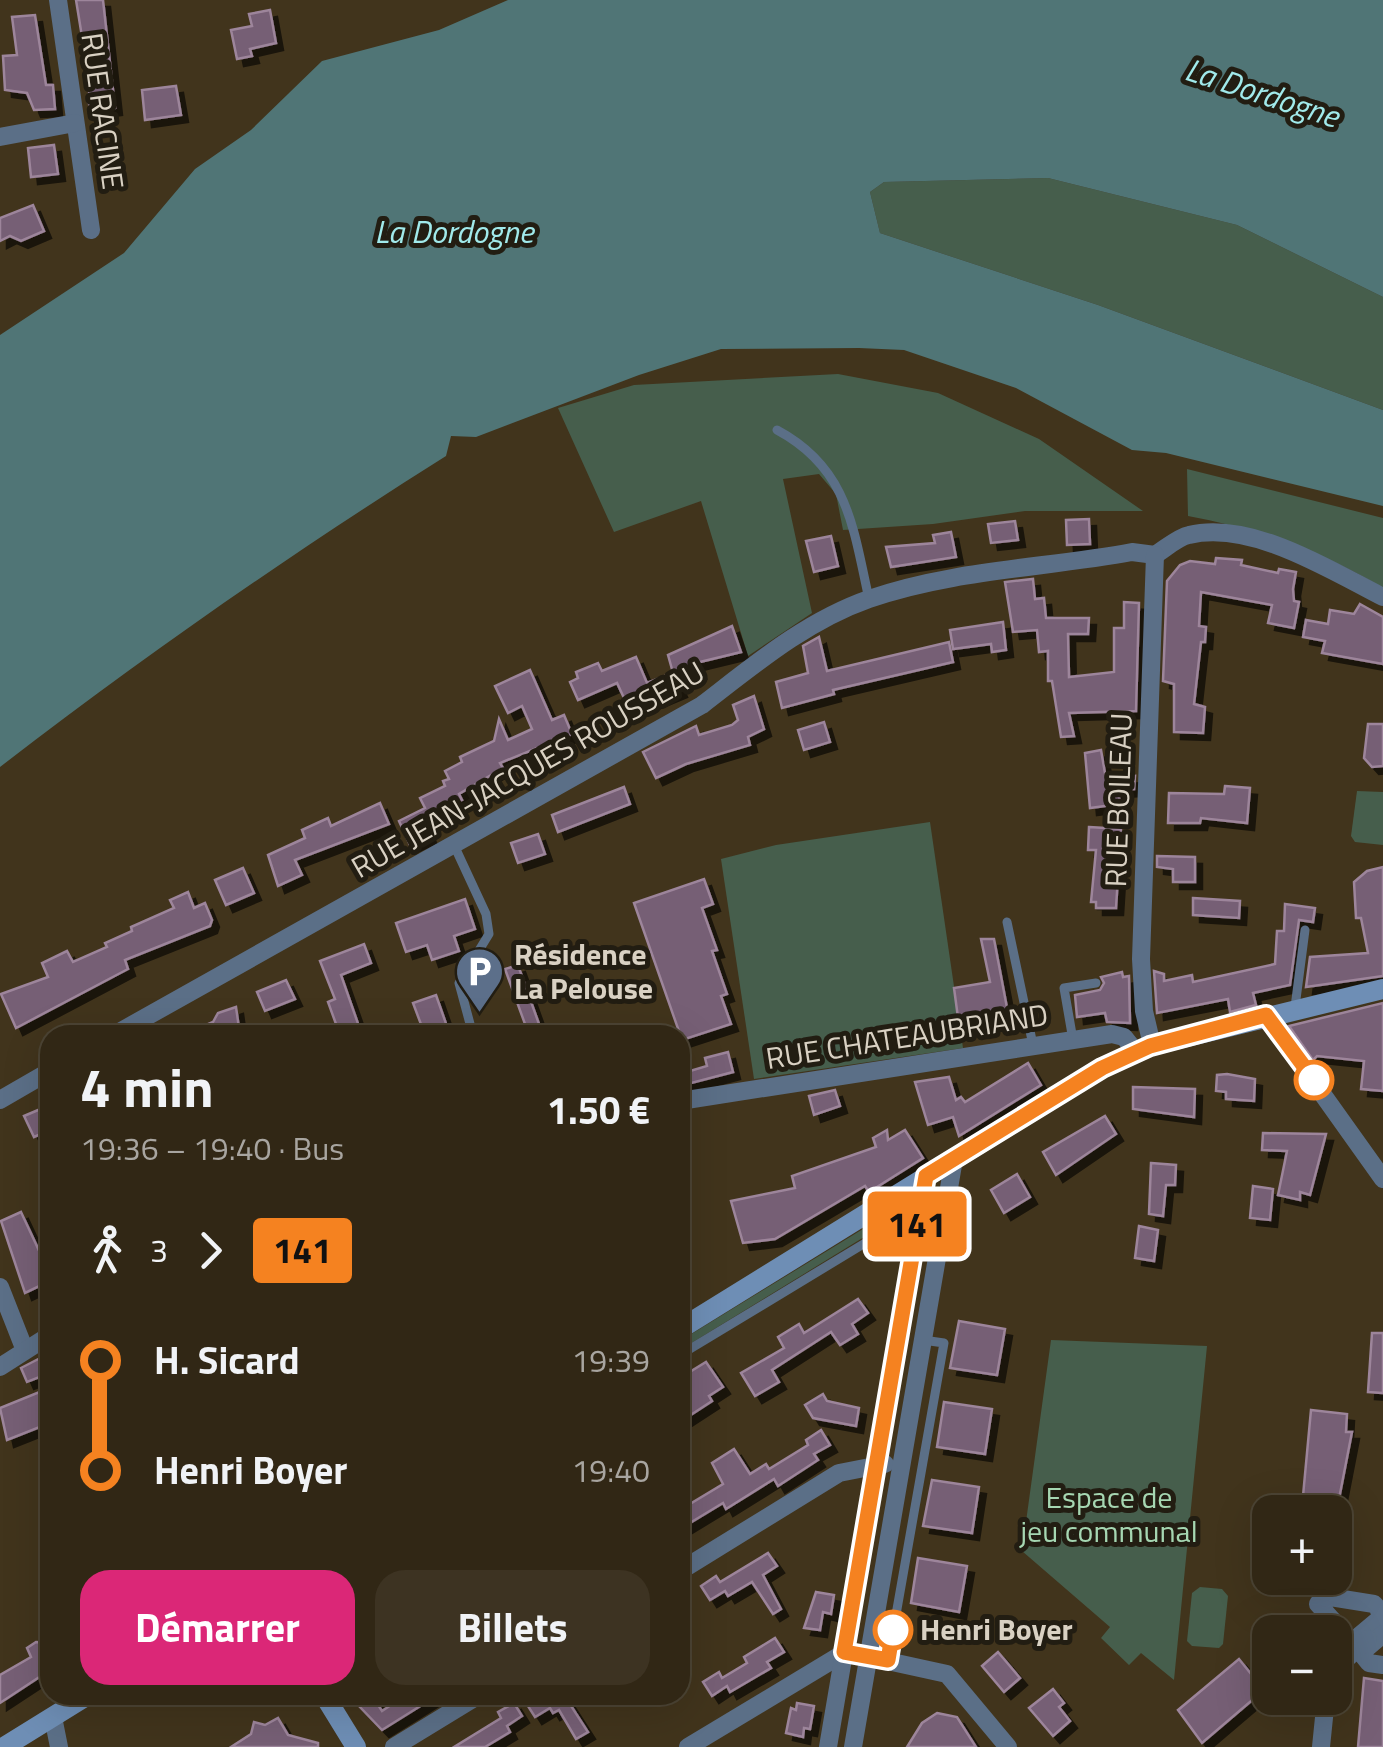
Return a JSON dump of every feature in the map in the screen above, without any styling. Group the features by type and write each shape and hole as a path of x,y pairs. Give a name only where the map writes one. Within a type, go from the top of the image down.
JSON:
{"main road":[{"path":"690,1323 1102,1068 1144,1048 1383,988"},
{"path":"4,1747 72,1705"},
{"path":"330,1705 356,1747"}],"street":[{"name":"RUE RACINE","path":"58,0 91,230"},
{"path":"0,137 75,123"},
{"path":"1155,555 1188,534 1229,534 1280,546 1383,598"},
{"name":"RUE JEAN-JACQUES ROUSSEAU","path":"132,1025 289,935 338,913 388,878 702,705 782,642 869,599 994,573 1132,552 1155,555"},
{"name":"RUE BOILEAU","path":"1144,1048 1142,960 1155,555"},
{"path":"1266,1015 1383,1179"},
{"name":"RUE CHATEAUBRIAND","path":"690,1099 1112,1034 1144,1048"},
{"path":"0,1100 40,1078"},
{"path":"853,1747 887,1660 902,1466 954,1159"},
{"path":"828,1747 926,1176"},
{"path":"0,1287 24,1348"},
{"path":"0,1367 40,1340"},
{"path":"690,1565 839,1473 876,1463 902,1466"},
{"path":"1352,1653 1383,1626"},
{"path":"1383,1634 1361,1652 1369,1663 1383,1665"},
{"path":"688,1747 844,1652 947,1674 1008,1747"},
{"path":"394,1747 463,1705"},
{"path":"1321,1747 1324,1715"},
{"path":"52,1717 58,1747"}],"lane":[{"path":"777,430 806,445 832,473 853,529 869,599"},
{"path":"453,844 486,914 490,934 458,983 470,1025"},
{"path":"1008,922 1033,1045"},
{"path":"1296,1007 1305,930"},
{"path":"1073,1040 1064,988 1096,983"},
{"path":"690,1350 880,1234 893,1228 942,1232"},
{"path":"887,1660 944,1344 923,1340"}],"green space":[{"path":"1048,178 1237,225 1383,297 1383,410 1098,305 880,233 870,192 884,182"},
{"path":"838,374 938,393 1039,439 1143,511 1025,511 933,524 843,530 836,494 819,474 783,479 812,613 748,656 701,501 614,532 558,408 634,385"},
{"path":"1187,469 1383,518 1383,588 1288,543 1188,516"},
{"path":"1357,791 1383,792 1383,845 1355,842 1351,836"},
{"path":"930,822 963,1048 754,1079 721,859 776,845"},
{"path":"912,1199 913,1207 690,1344 690,1335"},
{"name":"Espace de jeu communal","path":"1051,1340 1207,1346 1174,1680 1141,1653 1129,1665 1101,1638 1110,1627 1022,1551"},
{"path":"1200,1587 1222,1589 1228,1596 1223,1644 1219,1648 1192,1646 1187,1641 1192,1593"}],"water":[{"name":"La Dordogne","path":"508,0 1383,0 1383,297 1237,225 1048,178 884,182 870,192 880,233 1098,305 1383,410 1383,506 1166,453 1132,450 1016,388 904,350 721,349 639,375 476,437 451,436 446,456 219,606 0,767 0,335 124,253 195,169 251,130 322,61 439,30"}],"building":[{"path":"76,0 103,0 115,108 93,111 88,102 90,86"},
{"path":"270,10 276,43 250,49 252,56 237,59 231,30 252,26 249,14"},
{"path":"35,15 46,85 53,85 55,109 34,110 27,93 5,90 3,56 17,55 12,17"},
{"path":"176,86 181,115 145,120 142,90"},
{"path":"54,145 58,174 31,177 28,148"},
{"path":"33,205 44,231 21,241 10,236 0,241 0,218"},
{"path":"1089,519 1090,544 1067,545 1066,520"},
{"path":"1015,521 1018,540 991,543 988,524"},
{"path":"951,532 956,557 891,567 886,547 935,543 933,535"},
{"path":"831,536 838,566 814,572 806,541"},
{"path":"1216,558 1242,560 1241,565 1278,573 1279,569 1296,572 1294,601 1299,602 1294,628 1268,623 1272,605 1201,592 1199,626 1206,627 1194,704 1205,707 1203,733 1174,732 1174,684 1163,681 1167,581 1180,565 1190,561 1215,564"},
{"path":"1033,579 1035,599 1044,598 1046,618 1089,618 1088,634 1068,634 1069,677 1114,672 1114,628 1124,628 1124,602 1139,603 1136,711 1069,713 1074,736 1061,737 1052,681 1048,681 1048,651 1039,652 1037,630 1013,632 1005,582"},
{"path":"1360,604 1383,617 1383,664 1322,653 1325,641 1303,637 1306,620 1328,624 1330,610 1354,614"},
{"path":"1003,622 1006,650 992,652 991,644 953,649 950,630"},
{"path":"732,626 741,652 696,663 699,672 675,680 668,655"},
{"path":"819,637 827,671 949,642 953,662 833,690 834,694 782,708 776,682 808,673 803,646"},
{"path":"636,657 647,683 672,673 680,690 630,711 617,683 578,700 570,682 578,678 576,672 598,663 602,671"},
{"path":"530,670 552,720 564,715 572,734 500,763 503,768 459,794 462,800 437,811 439,816 424,823 429,836 410,845 399,821 425,808 420,798 445,786 443,781 449,779 445,771 462,762 460,757 494,741 499,719 508,740 532,729 522,706 508,713 495,686"},
{"path":"754,696 764,729 748,737 750,745 686,764 656,778 643,752 696,726 699,735 732,725 738,720 733,705"},
{"path":"824,722 830,742 804,750 798,730"},
{"path":"1368,724 1383,724 1383,766 1372,767 1364,758"},
{"path":"1101,750 1106,779 1135,776 1134,789 1118,790 1120,804 1090,808 1085,753"},
{"path":"1225,786 1250,788 1247,823 1201,818 1200,823 1168,823 1169,793 1224,794"},
{"path":"624,787 630,804 558,832 552,815"},
{"path":"380,803 389,824 295,860 302,875 278,886 268,855 305,838 302,830 328,818 331,826"},
{"path":"1089,827 1121,829 1116,908 1096,908 1096,902 1091,902 1096,850 1088,850"},
{"path":"538,834 545,854 518,863 511,843"},
{"path":"1157,856 1195,857 1195,882 1173,882 1173,869 1157,867"},
{"path":"1383,867 1383,976 1306,987 1310,957 1368,953 1361,918 1356,918 1354,882 1367,871"},
{"path":"243,868 254,893 226,905 215,880"},
{"path":"704,879 713,904 702,908 717,950 712,951 727,994 721,996 731,1024 690,1037 690,1025 677,1025 634,903"},
{"path":"188,892 194,908 205,903 212,920 210,926 125,960 128,969 16,1028 1,994 48,977 42,963 67,951 73,962 107,947 105,943 132,931 131,927 174,908 170,900"},
{"path":"1193,898 1240,901 1239,918 1193,915"},
{"path":"465,899 475,929 454,936 459,951 432,960 427,945 406,952 396,923"},
{"path":"1285,904 1315,908 1313,922 1299,920 1290,985 1253,993 1256,1005 1230,1012 1228,999 1157,1013 1154,971 1164,974 1164,981 1192,975 1193,982 1275,964 1277,931 1284,931"},
{"path":"981,939 994,939 1008,1013 959,1025 954,988 990,982"},
{"path":"364,944 371,963 341,975 358,1025 336,1025 328,1002 335,999 320,961"},
{"path":"518,965 539,1025 525,1025 505,969"},
{"path":"1122,972 1123,977 1129,976 1130,1023 1107,1022 1105,1013 1077,1017 1075,995 1100,990 1104,983 1101,977"},
{"path":"286,980 295,999 265,1011 257,992"},
{"path":"436,995 446,1025 421,1025 413,1003"},
{"path":"1383,1003 1383,1091 1361,1089 1364,1061 1317,1056 1313,1060 1289,1026"},
{"path":"236,1007 239,1025 206,1025 218,1013"},
{"path":"728,1052 733,1072 690,1083 690,1071 707,1066 705,1058"},
{"path":"1028,1063 1041,1085 959,1136 953,1117 928,1125 915,1082 949,1077 956,1100 961,1097 965,1102"},
{"path":"1217,1075 1255,1079 1254,1101 1226,1099 1226,1092 1216,1091"},
{"path":"1133,1087 1195,1089 1194,1117 1133,1109"},
{"path":"835,1090 840,1106 814,1115 809,1096"},
{"path":"40,1109 40,1134 34,1137 24,1116"},
{"path":"1105,1116 1116,1134 1056,1175 1043,1152"},
{"path":"887,1130 888,1140 905,1130 923,1158 869,1192 865,1186 775,1239 743,1243 731,1201 795,1188 792,1176 876,1147 873,1138"},
{"path":"1263,1133 1326,1134 1310,1195 1300,1192 1300,1200 1278,1195 1287,1151 1262,1150"},
{"path":"1151,1163 1176,1165 1175,1185 1166,1185 1163,1216 1149,1214"},
{"path":"1017,1174 1030,1197 1004,1213 991,1190"},
{"path":"1253,1186 1273,1189 1270,1220 1250,1218"},
{"path":"21,1212 40,1253 40,1286 25,1293 1,1221"},
{"path":"1139,1226 1158,1230 1154,1261 1135,1258"},
{"path":"858,1299 868,1313 852,1324 858,1334 840,1345 831,1332 772,1370 779,1382 755,1396 741,1373 784,1348 778,1337 799,1324 804,1333"},
{"path":"959,1321 1005,1329 997,1375 950,1368"},
{"path":"1372,1333 1383,1333 1383,1393 1368,1392"},
{"path":"40,1358 40,1377 27,1382 21,1368"},
{"path":"706,1362 723,1387 709,1396 712,1401 690,1415 690,1372"},
{"path":"40,1392 40,1427 7,1440 0,1408"},
{"path":"823,1394 827,1401 859,1408 856,1426 813,1418 805,1405"},
{"path":"944,1402 992,1409 985,1454 937,1447"},
{"path":"1311,1410 1347,1414 1346,1432 1352,1432 1340,1495 1303,1495"},
{"path":"821,1430 830,1445 814,1454 818,1460 778,1486 774,1479 726,1509 723,1503 690,1523 690,1504 723,1484 712,1463 734,1449 750,1474 766,1464 769,1469 808,1445 806,1440"},
{"path":"932,1480 979,1487 972,1533 923,1526"},
{"path":"768,1553 777,1566 763,1575 781,1609 773,1614 752,1582 728,1596 725,1591 710,1600 701,1586 716,1576 720,1582"},
{"path":"918,1558 967,1566 959,1612 911,1603"},
{"path":"816,1592 834,1595 831,1614 823,1612 820,1630 804,1628"},
{"path":"775,1638 784,1652 767,1662 771,1668 730,1692 727,1686 712,1696 703,1682 719,1672 722,1678 747,1663 744,1657"},
{"path":"40,1642 40,1677 0,1703 0,1675 31,1657 27,1648"},
{"path":"998,1652 1020,1678 1004,1692 982,1666"},
{"path":"1239,1659 1252,1675 1252,1700 1202,1743 1178,1710"},
{"path":"1364,1678 1383,1681 1383,1747 1358,1747"},
{"path":"1053,1689 1064,1703 1059,1707 1070,1721 1053,1736 1029,1708"},
{"path":"797,1703 814,1706 810,1729 804,1728 803,1737 786,1733 791,1708 796,1710"},
{"path":"378,1705 382,1711 391,1705 422,1705 382,1730 359,1706"},
{"path":"515,1705 522,1716 507,1726 510,1732 485,1747 454,1747 501,1718 498,1712"},
{"path":"527,1705 571,1705 588,1732 576,1739 559,1710 553,1713 550,1708 535,1717"},
{"path":"937,1713 957,1717 976,1747 907,1747 922,1723"},
{"path":"278,1718 288,1735 318,1743 318,1747 231,1747 251,1734 254,1722 265,1725"}],"bus line":[{"name":"141","path":"893,1630 888,1660 844,1652 926,1176 1102,1068 1150,1046 1266,1015 1314,1080"}],"place":[{"name":"Résidence La Pelouse","path":"479,1014"},
{"name":"Henri Boyer","path":"893,1630"}]}
